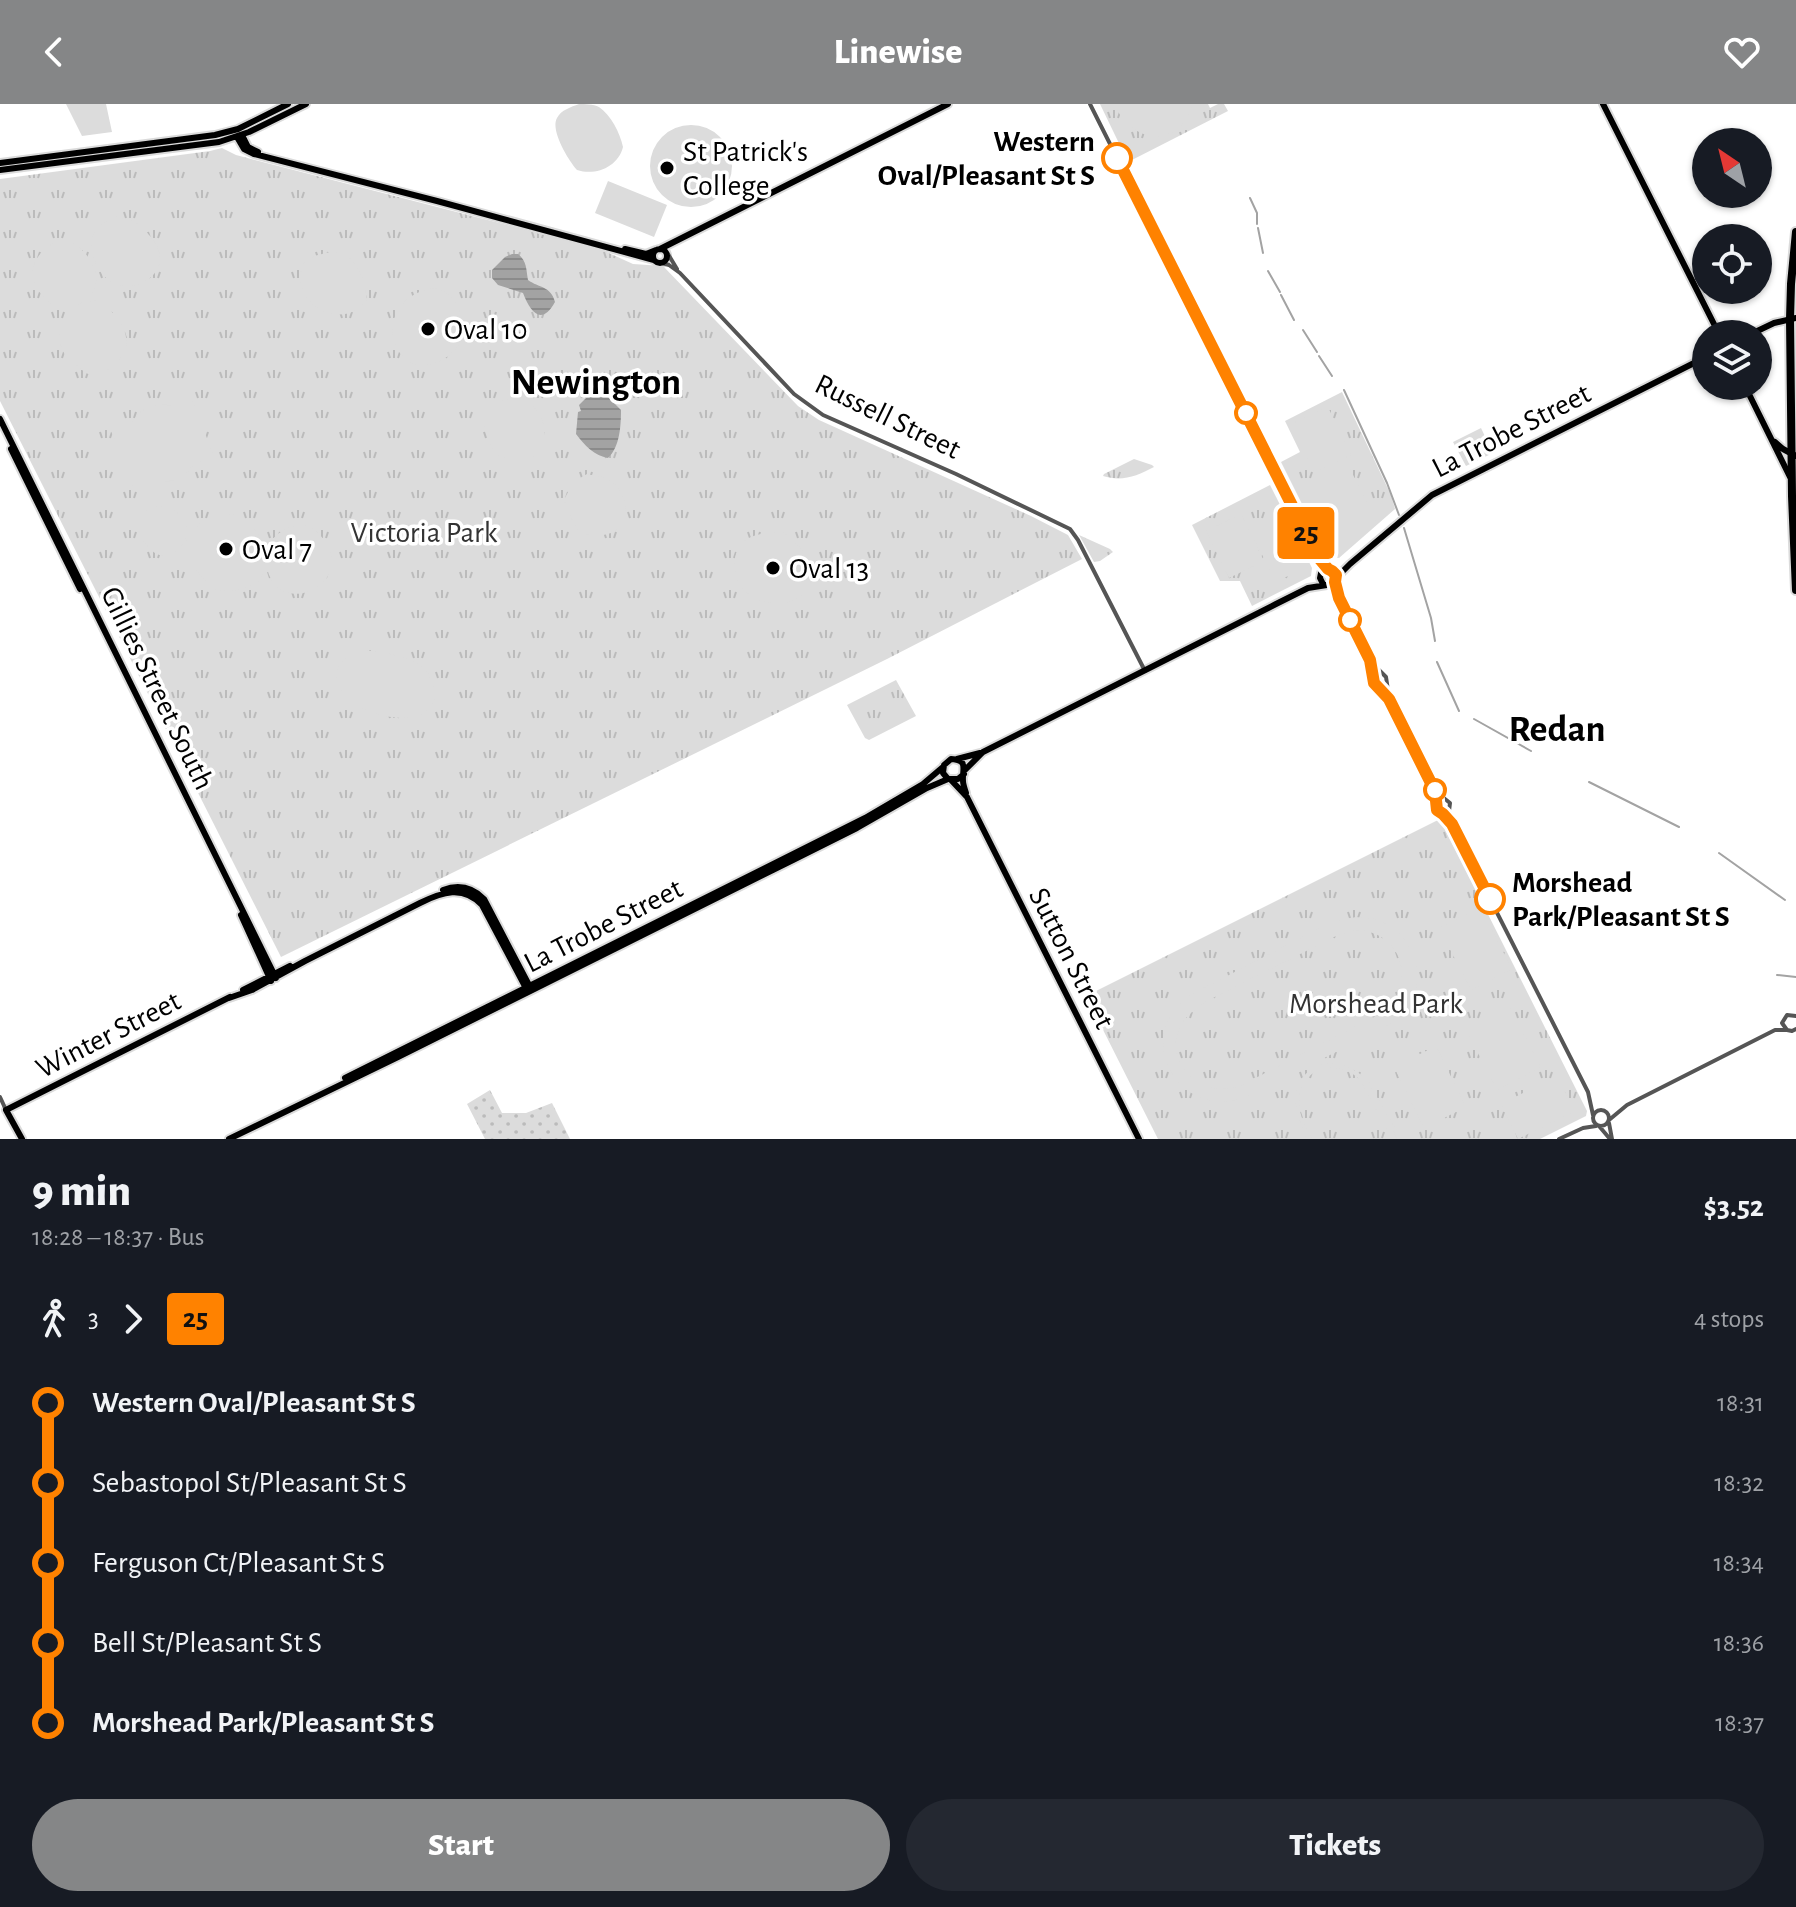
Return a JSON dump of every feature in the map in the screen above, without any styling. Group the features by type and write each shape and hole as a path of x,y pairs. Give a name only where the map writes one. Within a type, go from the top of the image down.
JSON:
{"highway":[{"path":"1796,232 1790,309 1793,318 1792,480 1796,590"}],"main road":[{"path":"0,163 237,133 288,104"},
{"path":"0,170 204,144 306,104"},
{"path":"691,233 675,244 666,260 658,261 653,254 691,233 948,104"},
{"path":"1603,104 1713,320"},
{"name":"Russell Street","path":"237,133 253,152 268,157 658,261"},
{"path":"658,250 668,254"},
{"name":"Russell Street","path":"636,254 658,250"},
{"path":"1772,324 1790,309"},
{"path":"1772,324 1793,318"},
{"name":"La Trobe Street","path":"1328,578 1350,564 1432,495 1692,364"},
{"path":"1752,400 1792,480"},
{"name":"Gillies Street South","path":"0,419 272,977"},
{"path":"1252,427 1275,473"},
{"name":"Gillies Street South","path":"0,428 39,501"},
{"path":"1771,436 1780,447 1794,454"},
{"path":"983,752 958,779 944,775 943,767 948,760 983,752 1328,578"},
{"path":"957,759 963,763 964,772"},
{"name":"La Trobe Street","path":"684,912 865,818 923,784 943,767"},
{"name":"Sutton Street","path":"964,772 963,784 967,797"},
{"name":"La Trobe Street","path":"229,1139 950,779"},
{"name":"Sutton Street","path":"950,779 967,797 1139,1139"},
{"name":"Gillies Street South","path":"218,863 260,960 272,977"},
{"name":"Winter Street","path":"6,1110 229,998 245,993 451,887 461,887 487,902 529,989"},
{"path":"6,1110 21,1139"}],"street":[{"path":"1090,104 1252,427"},
{"name":"Russell Street","path":"668,254 680,273"},
{"name":"Russell Street","path":"658,261 680,273 808,406 1070,529 1145,671"},
{"path":"1275,473 1370,660 1386,677 1389,699"},
{"path":"1370,660 1374,683 1389,699 1435,791 1437,810 1452,824"},
{"path":"1374,678 1381,673"},
{"path":"1378,686 1386,682"},
{"path":"1435,791 1450,803 1452,824 1588,1092 1609,1115 1611,1139"},
{"path":"1437,802 1443,799"},
{"path":"1443,814 1449,811"},
{"path":"1559,1139 1586,1127 1605,1125 1627,1105 1775,1030 1787,1015 1796,1016"},
{"path":"1783,1020 1787,1030"},
{"path":"1775,1030 1796,1029"},
{"path":"1588,1092 1593,1122 1611,1139"},
{"path":"0,1097 6,1110"},
{"path":"1574,1131 1598,1110 1627,1105"}],"green space":[{"path":"66,104 106,104 112,132 82,136"},
{"path":"579,104 594,105 603,110 622,142 623,147 616,160 599,171 577,170 558,137 555,123 559,115"},
{"path":"1100,104 1208,104 1210,108 1224,104 1228,111 1128,162"},
{"path":"1114,104 1192,104 1178,129 1162,136 1152,136 1131,127"},
{"path":"691,125 707,128 720,137 729,150 732,166 729,182 720,195 707,204 691,207 675,204 662,195 653,182 650,166 653,150 662,137 675,128"},
{"name":"Victoria Park","path":"222,148 236,155 600,249 633,264 663,266 798,406 819,420 1068,535 1082,559 887,659 281,957 0,401 0,179"},
{"path":"608,181 667,205 654,237 595,213"},
{"path":"114,216 140,226 151,237 159,253 159,266 151,277 139,284 125,286 111,281 99,270 92,250 92,238 100,226"},
{"path":"56,242 69,242 80,248 94,268 96,278 95,287 85,301 66,308 55,308 34,282 33,267 39,255"},
{"path":"330,252 353,261 364,283 367,300 348,313 326,312 316,307 302,289 300,277 303,264 314,256"},
{"name":"Oval 10","path":"435,288 446,293 456,304 464,324 462,338 448,356 438,362 416,364 398,350 394,339 395,318 405,301 424,290"},
{"path":"95,300 120,321 126,340 120,359 95,375 86,373 68,359 59,336 64,320 70,314"},
{"path":"1342,392 1395,509 1339,558 1328,556 1281,462 1300,452 1285,421"},
{"path":"191,398 214,456 195,463 184,476 165,482 154,481 134,489 111,431 131,423 145,409 162,404 171,406"},
{"path":"506,399 528,403 544,424 542,447 530,458 499,457 492,447 483,424 492,409"},
{"path":"1328,407 1351,455 1314,472 1291,424"},
{"path":"1481,428 1493,453 1466,466 1453,442"},
{"path":"1134,459 1154,467 1129,477 1103,476 1104,474"},
{"path":"1347,463 1376,520 1331,541 1302,484"},
{"path":"587,474 609,479 621,492 625,515 623,523 611,533 580,533 564,500 573,484"},
{"path":"1270,485 1312,568 1311,576 1252,606 1240,581 1220,581 1192,525"},
{"path":"155,506 175,511 185,521 187,533 182,545 173,554 162,556 149,548 138,529 145,512"},
{"path":"236,514 257,531 266,557 272,540 286,529 299,525 310,527 327,545 332,559 330,572 313,590 289,593 278,588 270,577 266,559 261,580 237,590 212,589 193,566 186,542 205,519"},
{"path":"1241,514 1264,561 1229,578 1206,531"},
{"path":"1284,514 1310,565 1276,582 1250,531"},
{"name":"Oval 13","path":"782,532 801,549 814,571 807,589 797,599 782,603 765,602 751,596 740,585 734,562 744,541 766,533"},
{"path":"1079,535 1110,549 1113,552 1094,562"},
{"path":"362,650 387,653 421,665 431,679 436,695 430,707 413,717 390,717 367,710 350,700 338,685 337,671 340,664"},
{"path":"896,680 916,716 869,740 847,705"},
{"name":"Morshead Park","path":"1440,819 1587,1111 1586,1116 1540,1139 1158,1139 1086,996"},
{"path":"1480,907 1512,969 1471,990 1439,928"},
{"path":"1356,917 1375,919 1387,924 1406,941 1418,976 1411,1001 1402,1012 1384,1028 1250,1095 1223,1102 1200,1098 1188,1091 1170,1070 1163,1043 1170,1017 1180,1004 1192,994 1337,921","holes":["1364,931 1380,936 1393,947 1402,972 1397,994 1378,1015 1240,1086 1210,1087 1189,1075 1182,1066 1176,1045 1185,1019 1197,1008 1338,935"]},
{"path":"1509,1006 1541,1067 1497,1090 1465,1028"},
{"path":"1436,1046 1466,1107 1424,1128 1394,1067"},
{"path":"1326,1063 1352,1069 1373,1085 1371,1087 1395,1128 1397,1139 1392,1139 1360,1080 1351,1073 1331,1068 1312,1074 1301,1090 1300,1112 1312,1139 1307,1139 1296,1105 1298,1085 1304,1076"},
{"path":"1557,1076 1575,1111 1518,1139 1501,1104"},
{"path":"490,1090 502,1113 526,1113 552,1103 570,1139 485,1139 467,1104"}],"shaded area":[{"path":"512,254 518,254 523,259 528,280 548,290 553,297 555,302 545,314 536,314 523,293 498,285 492,278 492,270"},
{"path":"590,394 606,395 621,410 617,442 608,458 590,449 576,434 578,412 581,411 579,405"}],"waterway":[{"path":"1250,198 1257,213 1257,224"},
{"path":"1258,228 1263,253"},
{"path":"1268,271 1280,292"},
{"path":"1281,295 1294,320"},
{"path":"1303,330 1317,352"},
{"path":"1319,356 1332,376"},
{"path":"1344,390 1399,515"},
{"path":"1404,528 1435,641"},
{"path":"1437,662 1459,711"},
{"path":"1474,719 1531,751"},
{"path":"1589,782 1679,827"},
{"path":"1719,853 1785,900"},
{"path":"1777,975 1796,977"}],"bus line":[{"name":"25","path":"1117,158 1318,557 1336,575 1339,598 1370,660 1374,683 1389,699 1435,791 1437,810 1452,824 1490,899"}],"place":[{"name":"Western Oval/Pleasant St S","path":"1117,158"},
{"name":"St Patrick's College","path":"667,168"},
{"name":"Oval 10","path":"428,329"},
{"name":"Oval 7","path":"226,549"},
{"name":"Oval 13","path":"773,568"},
{"name":"Morshead Park/Pleasant St S","path":"1490,899"}],"district":[{"name":"Newington","path":"596,381"},
{"name":"Redan","path":"1557,728"}]}
